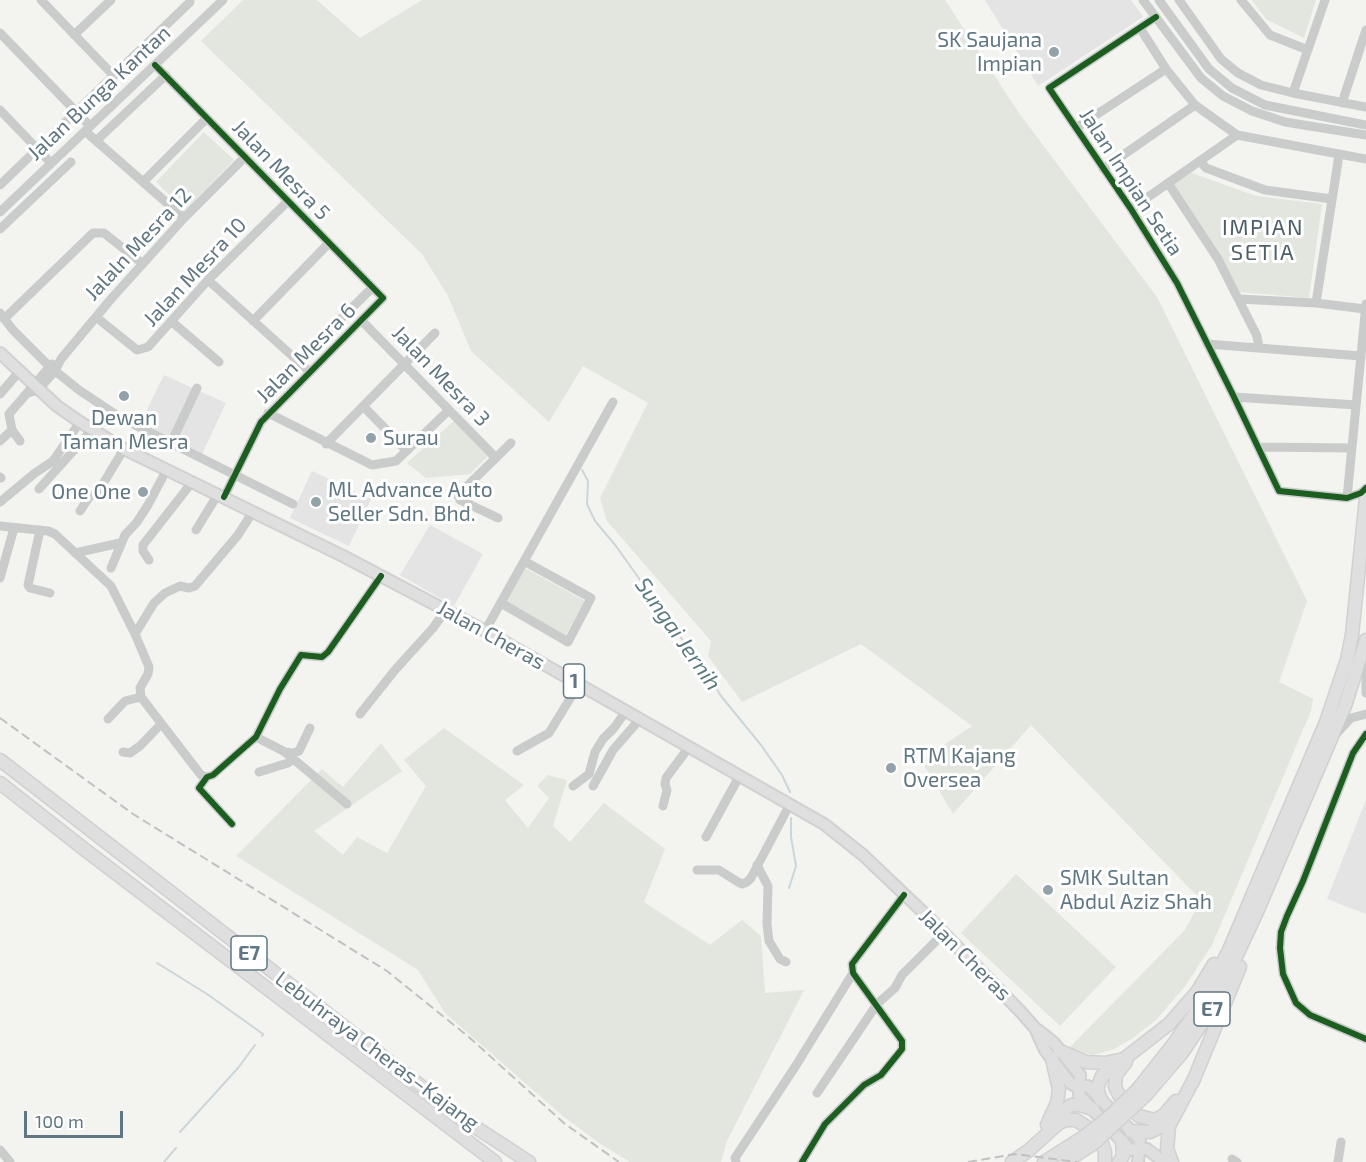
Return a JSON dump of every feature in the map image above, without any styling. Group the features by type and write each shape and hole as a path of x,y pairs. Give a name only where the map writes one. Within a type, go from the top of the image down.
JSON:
{"highway":[{"path":"1269,868 1326,722 1347,660 1352,635 1366,498"},
{"path":"1269,868 1329,746 1349,695 1366,640"},
{"name":"Lebuhraya Cheras–Kajang","path":"0,760 466,1120 529,1162"},
{"name":"Lebuhraya Cheras–Kajang","path":"0,783 495,1162"},
{"name":"E7","path":"1065,1162 1109,1117 1142,1092 1202,1003 1251,910 1269,868"},
{"path":"1011,1162 1046,1126 1071,1105 1097,1104 1098,1081 1169,1024 1197,992 1251,910"},
{"path":"1172,1162 1166,1139 1169,1126 1194,1079 1247,948 1251,910"},
{"path":"1143,1045 1116,1075 1115,1087 1119,1095 1139,1116 1155,1120 1164,1115 1194,1079"},
{"path":"1046,1126 1057,1103 1059,1089 1056,1055 1086,1062 1105,1063 1122,1060"},
{"path":"1131,1131 1150,1132 1160,1127 1178,1107"},
{"path":"1011,1162 1028,1151 1059,1123 1067,1120 1076,1120 1093,1131 1106,1152 1105,1162"},
{"name":"E7","path":"1044,1162 1089,1140"},
{"path":"1119,1162 1123,1156 1122,1142"}],"main road":[{"name":"Jalan Cheras","path":"0,353 33,390 92,430 485,631 740,775 841,837 944,933 1035,1028 1045,1050 1056,1055 1070,1083 1088,1086 1122,1142 1130,1150 1150,1151 1164,1162"},
{"name":"Jalan Cheras","path":"1097,1104 1140,1140 1138,1162"}],"street":[{"path":"41,0 114,76"},
{"path":"74,34 111,0"},
{"name":"Jalan Bunga Kantan","path":"0,212 223,0"},
{"path":"1143,0 1201,78 1223,96 1251,111 1285,122 1366,135"},
{"path":"1159,0 1209,69 1232,88 1265,105 1366,125"},
{"path":"1179,0 1221,59 1238,73 1261,84 1293,93 1366,107"},
{"path":"1241,0 1270,35 1308,50"},
{"path":"1293,93 1324,0"},
{"path":"0,185 189,1 205,17"},
{"name":"Jalan Impian Setia","path":"1156,17 1049,88 1131,209 1177,283 1279,491 1347,498"},
{"path":"1140,28 1166,69 1195,105 1237,135 1366,159"},
{"path":"1342,103 1366,30"},
{"path":"0,33 76,112 96,141 184,218"},
{"path":"0,50 9,42"},
{"path":"1185,57 1195,50"},
{"name":"Jalan Mesra 5","path":"155,65 383,298"},
{"path":"1076,128 1166,69"},
{"path":"96,141 165,75"},
{"path":"1103,168 1195,105"},
{"path":"0,110 51,163"},
{"path":"143,182 207,118"},
{"path":"1131,209 1237,135"},
{"path":"1316,303 1340,155"},
{"name":"Jalaln Mesra 12","path":"12,430 9,414 61,359 184,218 245,157"},
{"path":"1200,161 1206,168 1265,190 1332,199"},
{"path":"0,229 71,162"},
{"path":"1168,183 1218,259 1257,336 1259,348"},
{"name":"Jalan Mesra 10","path":"96,317 136,350 148,347 208,280 288,201"},
{"path":"143,264 104,233 93,233 2,316 52,368 79,390 121,418 293,504"},
{"path":"253,321 329,243"},
{"path":"208,280 309,371"},
{"path":"298,361 372,288"},
{"name":"Jalan Mesra 6","path":"196,530 234,476 261,422 268,413 383,298"},
{"path":"1239,299 1316,303 1365,309"},
{"path":"1347,498 1366,304"},
{"name":"Jalan Mesra 3","path":"361,320 496,458"},
{"path":"171,321 219,362"},
{"path":"326,444 435,333"},
{"path":"1207,344 1360,356"},
{"path":"0,394 19,372"},
{"path":"171,442 196,388"},
{"path":"1234,397 1356,405"},
{"path":"485,631 613,402"},
{"path":"363,406 407,451"},
{"path":"268,413 372,465 396,461 449,410"},
{"path":"0,502 35,472 53,461 80,423"},
{"path":"0,441 12,430 20,441"},
{"path":"39,489 92,430"},
{"path":"498,518 460,500 458,495 511,443"},
{"path":"1258,447 1352,448"},
{"path":"80,512 89,497 98,492 124,448"},
{"path":"111,568 120,543 148,505 167,469"},
{"path":"149,560 143,551 143,545 193,481"},
{"path":"1347,498 1361,494 1366,488"},
{"path":"1347,498 1364,514"},
{"path":"135,634 154,603 165,593 180,586 189,588 195,586 238,535 252,513"},
{"path":"0,526 55,534 111,586 149,667 148,674 140,688 141,697 201,775 207,777 213,775 256,737 280,689 301,655 322,657 328,652 381,576"},
{"path":"0,578 14,528"},
{"path":"40,530 28,585 30,588 50,593"},
{"path":"75,553 120,543"},
{"path":"501,603 568,642 591,598 524,561"},
{"path":"360,714 394,670 433,628 446,610"},
{"path":"1366,655 1366,693"},
{"path":"517,751 549,733 579,684"},
{"path":"108,719 125,701 141,697"},
{"path":"573,786 589,774 595,752 626,711"},
{"path":"1329,746 1341,727 1351,718 1366,714"},
{"path":"1351,718 1360,719 1366,724"},
{"path":"593,786 613,750 640,719"},
{"path":"123,752 130,753 140,746 161,724"},
{"path":"289,756 299,751 310,728"},
{"path":"256,737 289,756 346,804"},
{"path":"1365,737 1353,753 1287,916 1281,932 1280,948 1283,974 1296,1003 1310,1015 1366,1039"},
{"path":"663,806 667,790 666,778 689,747"},
{"path":"259,772 288,763 289,756"},
{"path":"706,837 740,775"},
{"path":"207,777 199,789 232,824"},
{"path":"697,870 719,870 742,884 751,879 790,804"},
{"path":"758,864 768,886 769,940 780,960 786,962"},
{"path":"736,1162 735,1158 853,974 853,960 904,895"},
{"path":"817,1093 877,1004 944,933"},
{"path":"802,1162 825,1124 864,1085 880,1075 902,1049 902,1041 853,974"},
{"path":"1338,1162 1341,1142"},
{"path":"0,1150 10,1162"}],"shaded area":[{"path":"243,0 317,0 360,38 422,0 945,0 1019,113 1157,297 1307,601 1279,682 1313,699 1311,711 1212,945 1186,985 1157,1019 1133,1038 1114,1049 1093,1055 1069,1048 1185,930 1201,900 1031,725 953,814 921,760 972,726 861,644 742,702 708,656 711,641 607,521 600,498 648,403 583,366 549,422 471,351 448,296 422,254 201,41"},
{"name":"SK Saujana Impian","path":"985,0 1131,0 1143,17 1038,86"},
{"path":"1252,0 1316,0 1304,38 1266,19"},
{"path":"204,132 234,160 185,210 156,182"},
{"path":"1189,172 1256,196 1322,204 1309,298 1240,292 1217,249 1174,184"},
{"path":"164,375 226,403 201,456 139,426"},
{"path":"455,420 488,456 470,474 426,478 407,463"},
{"path":"312,471 371,499 349,546 290,518"},
{"path":"430,525 483,554 454,606 400,575"},
{"path":"523,567 585,601 565,636 504,603"},
{"path":"444,728 524,785 505,800 528,828 549,798 537,786 548,775 567,780 553,826 570,842 604,803 665,849 644,902 710,945 742,920 761,936 765,993 804,990 727,1141 721,1162 630,1162 602,1145 564,1117 445,1013 418,970 236,856 322,769 343,787 381,743 402,771 314,831 343,855 357,837 387,853 426,786 404,760"},
{"path":"1366,800 1366,914 1327,899"},
{"path":"1016,874 1116,967 1060,1026 961,933"}],"waterway":[{"name":"Sungai Jernih","path":"582,470 588,481 587,504 595,521 616,546 684,642 694,652 721,696 761,745 782,775 790,792"},
{"name":"Sungai Jernih","path":"789,888 796,866 791,837 791,818"},
{"path":"157,963 207,994 263,1034 262,1036"},
{"path":"180,1132 238,1068 255,1045"},
{"path":"164,1162 176,1148"}],"railway":[{"path":"0,718 133,814 387,971 470,1038 565,1124 619,1162"},
{"path":"968,1162 1015,1154 1077,1162"}],"cycle path":[{"path":"1156,17 1049,88 1131,209 1177,283 1279,491 1347,498 1361,493 1366,488"},
{"path":"155,65 383,298 261,422 224,497"},
{"path":"232,824 199,788 207,777 213,775 256,737 280,689 301,655 322,657 328,652 381,576"},
{"path":"1366,734 1353,753 1287,916 1281,932 1280,948 1283,974 1296,1003 1310,1015 1366,1039"},
{"path":"802,1162 825,1124 864,1085 881,1075 902,1049 902,1041 853,973 852,964 904,895"}],"place":[{"name":"SK Saujana Impian","path":"1054,52"},
{"name":"Dewan Taman Mesra","path":"124,396"},
{"name":"Surau","path":"371,438"},
{"name":"One One","path":"143,492"},
{"name":"ML Advance Auto Seller Sdn. Bhd.","path":"316,502"},
{"name":"RTM Kajang Oversea","path":"891,768"},
{"name":"SMK Sultan Abdul Aziz Shah","path":"1048,890"}],"district":[{"name":"IMPIAN SETIA","path":"1263,240"}]}
